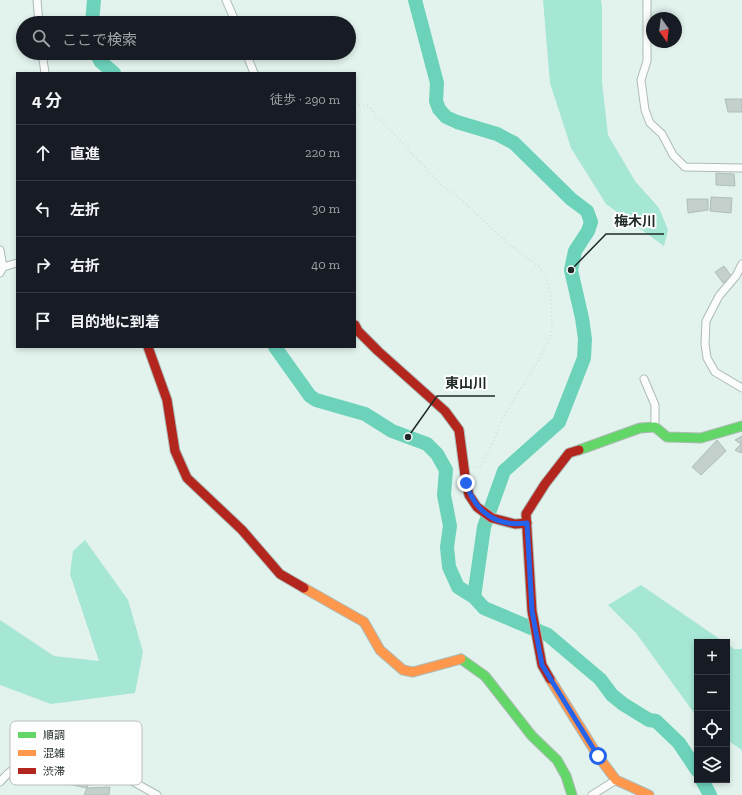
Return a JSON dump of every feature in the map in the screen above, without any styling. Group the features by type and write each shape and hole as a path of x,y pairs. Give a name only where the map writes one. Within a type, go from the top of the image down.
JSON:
{"street":[{"path":"37,0 38,16"},
{"path":"226,0 233,16"},
{"path":"647,0 646,61 641,80 645,110 650,123 662,134 673,155 685,167 742,168"},
{"path":"43,60 45,72"},
{"path":"249,60 254,72"},
{"path":"0,250 2,270 16,263"},
{"path":"742,264 736,276 719,296 706,321 705,344 707,358 715,372 742,388"},
{"path":"356,326 378,351 445,412 459,430 464,471 470,495 477,507 492,518 515,524 527,523"},
{"path":"148,348 167,400 178,463 187,478 242,530 280,574 364,622 380,650 393,663 403,670 413,672 460,659 485,676 532,736 557,760 566,776 572,795"},
{"path":"644,379 655,405 656,427 667,437 701,438 742,426"},
{"path":"649,795 616,780 598,756 542,665 532,611 526,514 530,506 569,453 596,445 640,428 656,427"},
{"path":"0,782 10,771"},
{"path":"592,795 616,780"},
{"path":"139,785 157,795"}],"path":[{"path":"356,104 368,106 410,149 442,186 457,196 510,245 531,260 545,274 551,297 552,314 552,330 547,344 538,363 502,419 493,442 480,466 464,471"}],"green space":[{"path":"543,0 601,0 602,82 608,135 635,181 659,208 668,230 664,246 606,204 571,148 550,83"},
{"path":"85,540 128,600 143,652 135,693 51,704 0,685 0,620 54,656 99,661 70,574 73,551"},
{"path":"641,585 720,639 694,639 694,713 636,633 608,605"},
{"path":"730,646 734,649 742,649 742,750 730,742"}],"building":[{"path":"725,99 742,99 742,112 728,112"},
{"path":"716,173 734,174 735,186 716,185"},
{"path":"711,197 732,198 731,213 710,211"},
{"path":"687,199 708,199 708,210 688,213"},
{"path":"724,266 732,277 723,283 715,272"},
{"path":"742,436 741,453 735,450 741,444 735,440"},
{"path":"717,440 726,451 701,475 692,467"},
{"path":"72,785 88,785 87,788"},
{"path":"110,787 109,795 84,795 87,788"}],"waterway":[{"path":"93,16 94,0"},
{"path":"415,0 437,83 436,101 439,109 446,117 457,122 497,134 514,143 571,199 587,211 591,222 588,231 575,251 571,270 582,318 585,339 584,358 559,422 504,471 484,527 474,597"},
{"path":"100,60 113,72"},
{"path":"276,348 310,396 316,400 365,414 392,431 427,444 437,454 446,470 444,495 450,526 447,547 449,567 458,587 474,597 484,608 548,635 600,679 612,695 623,704 649,720 656,721 679,743 694,766"},
{"path":"704,783 710,795"}],"traffic: fast":[{"path":"579,450 640,428 655,427 667,437 701,438 742,426"},
{"path":"461,659 485,676 532,736 557,760 566,776 572,795"}],"traffic: slow":[{"path":"304,588 364,622 380,650 403,670 413,672 461,659"},
{"path":"550,679 598,756 616,780 649,795"}],"traffic: jam":[{"path":"356,327 358,331 378,351 445,411 459,430 466,483 469,495 477,507 492,518 515,524 527,523"},
{"path":"148,348 167,400 175,451 187,478 242,530 280,574 304,588"},
{"path":"550,679 542,665 532,611 526,514 545,484 569,453 579,450"}],"place":[{"name":"梅木川","path":"571,270"},
{"name":"東山川","path":"408,437"}],"route":[{"path":"466,483 470,495 477,507 492,518 515,524 527,523 532,611 542,665 598,756"}]}
